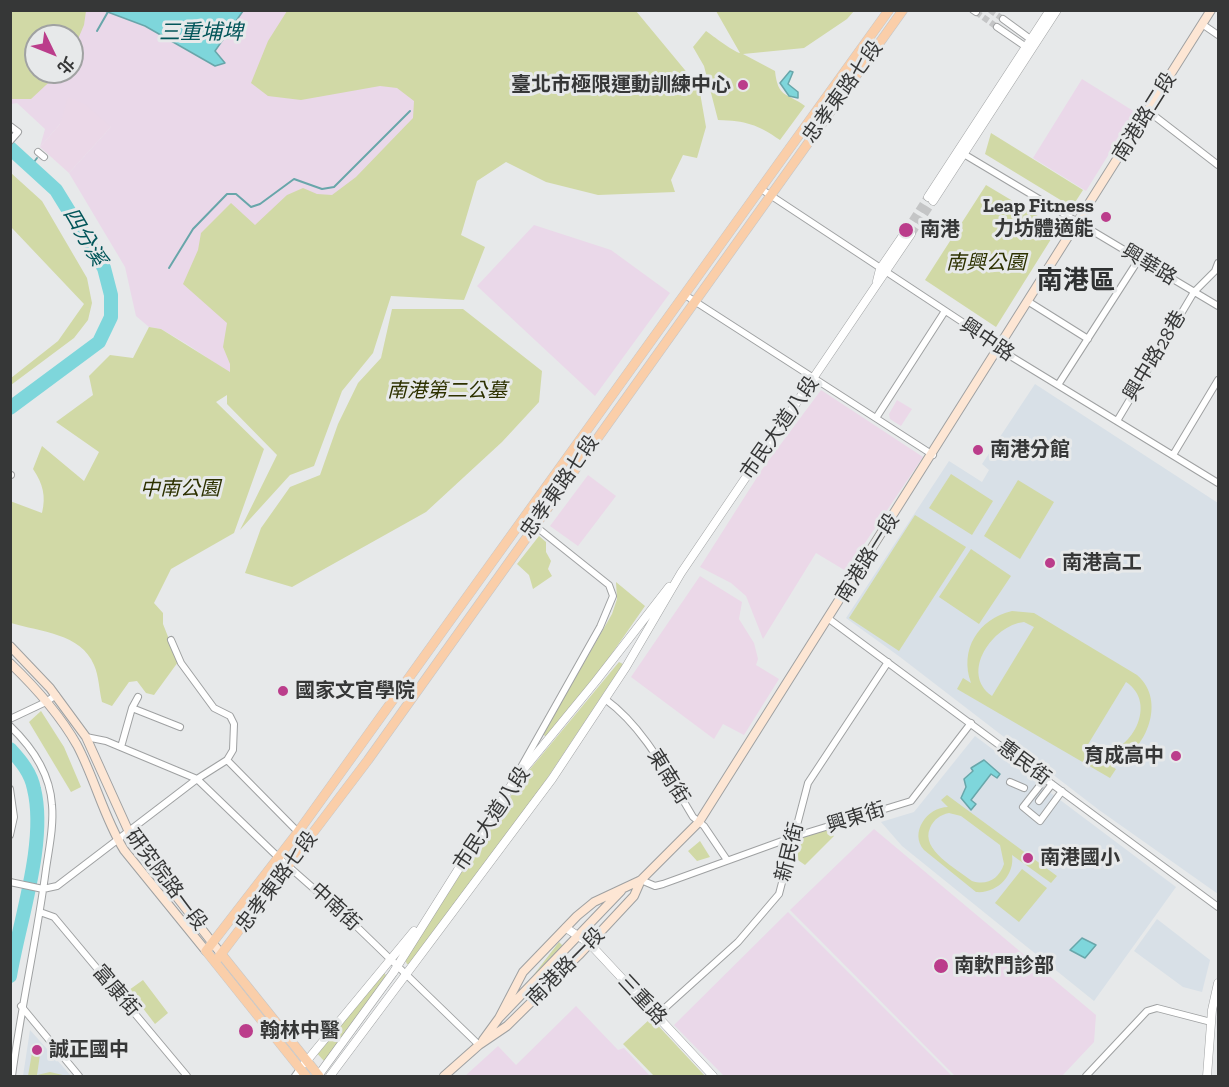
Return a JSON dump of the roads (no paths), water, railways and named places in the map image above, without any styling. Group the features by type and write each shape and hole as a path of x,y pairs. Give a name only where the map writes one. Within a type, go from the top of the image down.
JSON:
{"main road":[{"name":"忠孝東路七段","path":"215,962 368,759 534,525 889,10"},
{"name":"忠孝東路七段","path":"765,192 903,10"},
{"name":"南港路二段","path":"1078,224 1211,10"},
{"name":"南港路一段","path":"479,1045 499,1018 625,888 641,880 699,822 1078,224"},
{"name":"忠孝東路七段","path":"210,947 279,858 690,298"},
{"name":"研究院路一段","path":"10,646 56,695 86,737 128,833 210,947 215,962 302,1071 318,1076"},
{"name":"研究院路一段","path":"10,663 46,702 77,745 118,842 210,947 222,954 302,1071"},
{"name":"南港路一段","path":"444,1077 479,1045 507,1026 590,945 634,896 641,880"},
{"path":"499,1018 523,972 594,902 625,888"}],"street":[{"path":"1034,41 1050,10"},
{"path":"930,199 1028,49 1057,10"},
{"path":"1003,20 1034,41"},
{"path":"1202,24 1218,36"},
{"path":"998,27 1028,49"},
{"path":"1148,111 1218,165"},
{"path":"10,126 14,137"},
{"path":"38,152 44,157"},
{"name":"興華路","path":"961,152 1218,306"},
{"name":"興中路","path":"765,192 1000,348 1216,481"},
{"name":"市民大道八段","path":"318,1076 397,966 514,781 681,573 815,379 909,232"},
{"path":"1058,385 1138,259"},
{"name":"興中路28巷","path":"1117,421 1194,292 1215,271 1218,263"},
{"path":"690,298 933,455"},
{"path":"1029,302 1088,339"},
{"path":"876,418 945,311"},
{"path":"1173,455 1218,380"},
{"path":"1216,481 1218,472"},
{"path":"514,781 600,627 613,596 609,585 534,525"},
{"name":"市民大道八段","path":"330,1077 503,848 626,667 681,573"},
{"name":"惠民街","path":"829,618 1218,907"},
{"path":"12,883 41,889 57,886 118,842 197,779 226,760 233,750 234,724 230,716 214,708 181,663 171,640"},
{"path":"614,658 624,660 626,667"},
{"name":"新民街","path":"656,1016 738,942 778,894 808,783 888,662"},
{"path":"10,718 56,695"},
{"path":"121,747 132,708 138,697"},
{"name":"東南街","path":"605,699 622,712 644,739 693,817 727,860"},
{"path":"132,708 180,727"},
{"name":"興東街","path":"641,880 656,886 663,884 793,837 911,801 970,723"},
{"path":"10,726 33,750 50,788 52,823 41,889 40,912 21,1006 12,1077"},
{"name":"中南街","path":"86,737 94,737 121,747 197,779 479,1045"},
{"path":"226,760 298,832"},
{"path":"1045,779 1023,807 1040,821 1062,791"},
{"path":"1010,782 1024,788"},
{"path":"1040,801 1052,784"},
{"path":"10,789 14,817 10,835"},
{"path":"302,1071 434,907"},
{"name":"富康街","path":"40,912 54,917 187,1077"},
{"name":"三重路","path":"566,928 590,945 713,1077"},
{"path":"1207,1077 1211,1022 1218,983"},
{"path":"21,1006 80,1077"},
{"path":"1090,1075 1137,1019 1150,1009 1157,1008 1211,1022"}],"water":[{"name":"三重埔埤","path":"105,11 243,11 215,51 225,63 215,66 145,26"},
{"path":"790,71 793,72 788,84 798,92 798,98 789,96 780,83"},
{"path":"984,760 1000,774 997,778 991,774 971,800 976,804 971,810 961,798 966,787 964,779 973,771 971,768"},
{"path":"1082,938 1096,945 1085,958 1070,950"}],"waterway":[{"path":"97,31 109,10"},
{"path":"169,268 193,229 227,194 236,194 251,207 260,204 294,179 322,189 334,187 410,111"},
{"name":"四分溪","path":"10,148 56,190 104,268 111,295 111,317 99,342 10,408"},
{"path":"31,166 37,158"},
{"path":"10,749 31,778 37,810 37,833 30,882 10,976"}],"tunnel":[{"path":"990,10 1003,19"},
{"path":"976,12 997,27"},
{"path":"906,231 928,197"},
{"path":"911,234 933,201"}],"place":[{"name":"臺北市極限運動訓練中心","path":"743,85"},
{"name":"Leap Fitness 力坊體適能","path":"1106,217"},
{"name":"南港","path":"906,230"},
{"name":"南港分館","path":"978,450"},
{"name":"南港高工","path":"1050,563"},
{"name":"國家文官學院","path":"283,691"},
{"name":"育成高中","path":"1176,756"},
{"name":"南港國小","path":"1028,858"},
{"name":"南軟門診部","path":"941,966"},
{"name":"翰林中醫","path":"246,1031"},
{"name":"誠正國中","path":"37,1050"}],"district":[{"name":"南港區","path":"1076,282"}],"park label":[{"name":"南興公園","path":"986,263"},
{"name":"南港第二公墓","path":"447,391"},
{"name":"中南公園","path":"180,489"}]}
